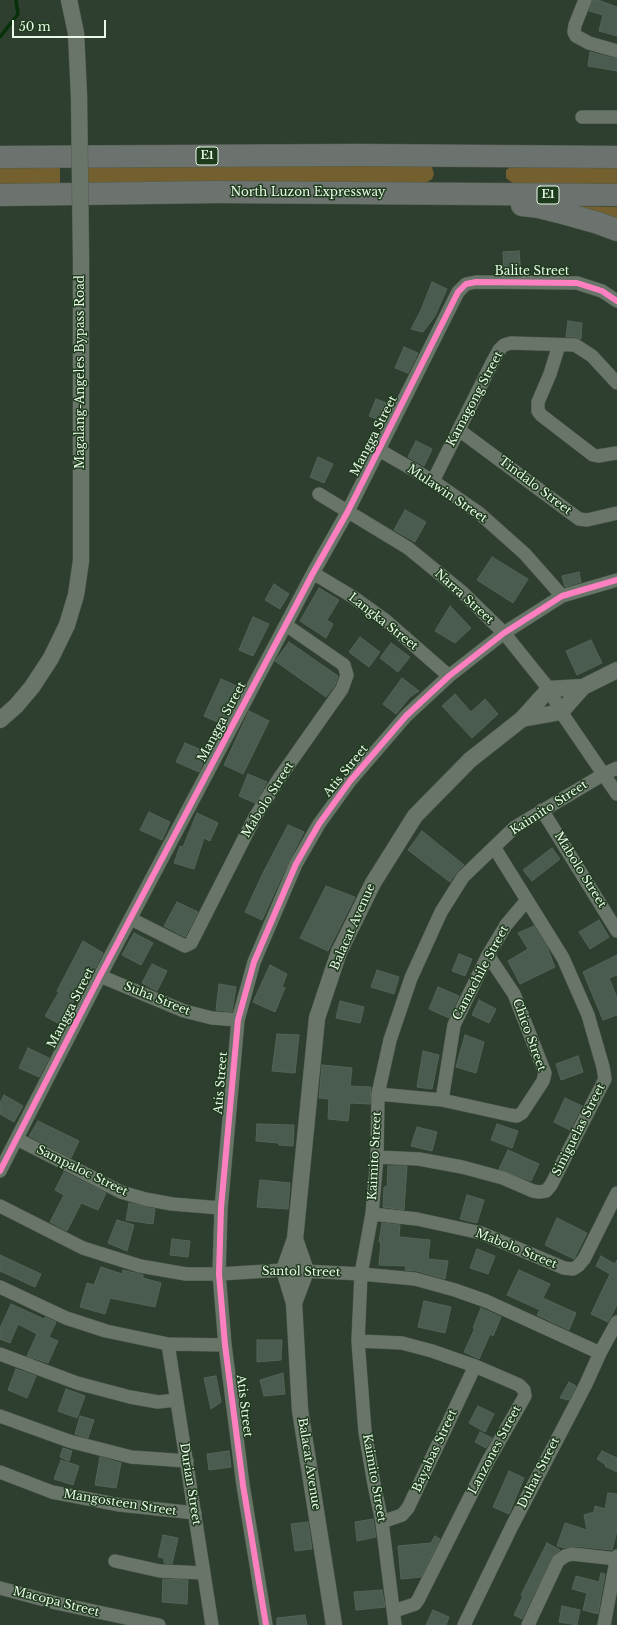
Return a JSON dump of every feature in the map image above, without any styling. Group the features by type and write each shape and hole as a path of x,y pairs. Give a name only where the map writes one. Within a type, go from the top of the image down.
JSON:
{"highway":[{"name":"E1","path":"0,156 374,155 617,157"},
{"name":"North Luzon Expressway","path":"0,195 210,192 617,195"},
{"path":"479,193 506,204 539,207 598,223 617,230"}],"street":[{"name":"Magalang-Angeles Bypass Road","path":"0,720 16,706 32,687 51,658 67,626 76,595 81,561 81,259 79,96 76,33 69,0"},
{"path":"585,0 575,24 574,32 576,36 588,43 617,51"},
{"path":"582,117 617,117"},
{"name":"Balite Street","path":"466,284 476,282 577,283 602,291 617,301"},
{"name":"Mangga Street","path":"0,1171 100,976 131,920 313,573 348,511 458,292 466,284"},
{"name":"Kamagong Street","path":"433,481 492,361 504,345 512,343 575,345 592,356 617,383"},
{"path":"559,345 550,374 540,397 538,411 541,415 593,455 598,456 617,453"},
{"name":"Tindalo Street","path":"459,430 579,519 587,520 617,513"},
{"name":"Mulawin Street","path":"379,450 433,481 479,513 524,554 562,596"},
{"name":"Narra Street","path":"319,494 408,548 462,592 504,633 549,689 561,712 617,794"},
{"name":"Langka Street","path":"313,573 353,597 385,620 449,676"},
{"name":"Atis Street","path":"266,1625 243,1485 225,1345 219,1274 221,1208 238,1020 254,962 296,864 319,824 350,781 406,716 449,676 504,633 562,596 617,580"},
{"name":"Mabolo Street","path":"131,920 185,946 191,943 255,817 280,777 342,689 347,676 344,665 286,625"},
{"path":"561,712 583,687 617,670"},
{"path":"549,689 583,687"},
{"name":"Balacat Avenue","path":"334,1625 300,1410 294,1303 284,1270 295,1239 317,1018 339,952 373,883 415,816 470,760 522,719 549,689"},
{"name":"Balacat Avenue","path":"522,719 561,712"},
{"name":"Kaimito Street","path":"395,1625 382,1522 374,1484 366,1432 358,1340 361,1274 372,1214 377,1157 378,1094 390,1040 411,978 441,912 464,877 516,827 542,810 617,768"},
{"name":"Mabolo Street","path":"542,810 617,931"},
{"name":"Siniguelas Street","path":"377,1157 419,1159 462,1167 504,1178 539,1192 546,1191 551,1185 605,1079 588,1015 563,958 494,847"},
{"name":"Camachile Street","path":"442,1100 454,1025 488,955 506,925 528,900"},
{"name":"Chico Street","path":"378,1094 442,1100 517,1116 522,1113 543,1081 545,1073 514,994 488,955"},
{"name":"Suha Street","path":"100,976 184,1011 212,1018 238,1020"},
{"name":"Sampaloc Street","path":"17,1139 121,1192 145,1199 172,1204 221,1208"},
{"name":"Mabolo Street","path":"372,1214 418,1220 481,1234 564,1268 573,1269 584,1259 617,1193"},
{"name":"Santol Street","path":"0,1206 83,1248 133,1264 186,1274 219,1274 284,1270 415,1278 486,1301 600,1353"},
{"name":"Balacat Avenue","path":"294,1303 306,1271 295,1239"},
{"path":"2,1292 66,1318 106,1331 168,1344 225,1345"},
{"name":"Duhat Street","path":"464,1625 512,1526 617,1322"},
{"name":"Lanzones Street","path":"358,1340 402,1344 432,1351 475,1366 519,1385 524,1390 525,1396 488,1461 418,1600 415,1604 394,1611"},
{"name":"Durian Street","path":"168,1344 176,1400 188,1461 212,1625"},
{"path":"0,1354 77,1383 130,1397 158,1402 176,1400"},
{"name":"Bayabas Street","path":"382,1522 402,1515 408,1508 475,1366"},
{"path":"0,1416 69,1441 131,1457 188,1461"},
{"name":"Mangosteen Street","path":"0,1472 52,1492 120,1505 195,1513"},
{"path":"528,1625 558,1561 565,1556 572,1554 617,1558 604,1625"},
{"path":"115,1561 160,1571 204,1573"},
{"name":"Macopa Street","path":"0,1588 56,1603 159,1625"}],"shaded area":[{"path":"79,162 428,163 432,167 434,174 432,179 426,183 80,188"},
{"path":"60,163 60,188 0,187 0,165"},
{"path":"617,163 617,188 519,185 506,178 506,170 515,164"},
{"path":"573,206 617,207 617,226"}],"building":[{"path":"593,0 598,0 617,7 617,36 599,31 603,15 589,11"},
{"path":"590,52 617,59 617,71 588,66"},
{"path":"519,251 521,274 504,274 503,252"},
{"path":"432,282 447,289 435,316 423,332 411,329 421,310"},
{"path":"568,321 582,323 581,339 566,337"},
{"path":"404,347 418,353 408,373 395,368"},
{"path":"376,399 392,405 384,422 369,416"},
{"path":"416,441 432,449 424,466 408,457"},
{"path":"318,457 333,464 324,483 310,477"},
{"path":"405,510 426,522 415,542 394,530"},
{"path":"492,557 528,579 513,603 477,580"},
{"path":"579,572 581,582 565,587 562,576"},
{"path":"274,584 289,594 280,609 265,600"},
{"path":"319,588 339,600 327,620 333,624 326,638 300,621"},
{"path":"450,606 471,628 455,643 435,631"},
{"path":"253,617 269,624 253,656 239,650"},
{"path":"360,637 380,652 369,667 349,652"},
{"path":"591,640 602,663 577,675 566,651"},
{"path":"289,642 338,676 335,685 326,697 275,661"},
{"path":"391,643 410,657 398,672 380,658"},
{"path":"402,678 419,691 410,697 396,714 383,704"},
{"path":"221,679 243,689 224,725 204,716"},
{"path":"455,694 471,712 485,699 498,714 472,738 442,706"},
{"path":"249,711 269,721 243,774 224,765"},
{"path":"185,743 208,753 199,772 176,762"},
{"path":"248,774 267,782 255,803 239,796"},
{"path":"149,812 170,822 162,840 140,830"},
{"path":"197,813 218,823 210,841 204,838 194,869 174,863 180,846 183,847"},
{"path":"288,825 304,832 262,920 245,912"},
{"path":"422,831 464,865 450,882 408,850"},
{"path":"552,848 560,859 532,881 523,870"},
{"path":"326,886 355,897 328,951 300,938"},
{"path":"177,902 198,912 185,937 164,926"},
{"path":"599,920 609,937 590,949 579,932"},
{"path":"534,926 547,947 555,967 520,984 508,961 528,949 518,933"},
{"path":"134,933 153,943 141,965 122,955"},
{"path":"83,941 103,953 92,974 90,973 71,1006 74,1008 65,1027 45,1016 59,992 57,991"},
{"path":"459,954 472,959 465,976 452,971"},
{"path":"617,955 617,975 609,978 617,998 617,1015 603,1020 583,972"},
{"path":"152,964 167,971 157,991 142,983"},
{"path":"270,965 287,974 282,987 285,988 275,1012 253,1002"},
{"path":"377,970 399,977 394,994 371,987"},
{"path":"219,984 236,987 232,1012 216,1010"},
{"path":"438,987 459,996 449,1018 429,1009"},
{"path":"479,1000 496,1009 489,1023 472,1015"},
{"path":"340,1001 364,1007 360,1023 336,1018"},
{"path":"277,1034 299,1035 295,1073 272,1071"},
{"path":"465,1035 484,1042 476,1073 456,1067"},
{"path":"28,1048 49,1058 39,1077 19,1068"},
{"path":"423,1051 439,1055 432,1089 417,1087"},
{"path":"578,1056 583,1072 561,1080 556,1064"},
{"path":"322,1065 352,1068 350,1086 371,1087 370,1104 350,1103 348,1121 328,1119 329,1099 319,1098"},
{"path":"4,1095 23,1106 14,1122 0,1114 0,1103"},
{"path":"565,1098 582,1106 570,1130 554,1122"},
{"path":"38,1121 79,1141 71,1158 29,1136"},
{"path":"257,1124 294,1125 293,1146 256,1141"},
{"path":"497,1124 518,1131 512,1148 491,1140"},
{"path":"417,1127 437,1132 432,1151 411,1146"},
{"path":"508,1150 539,1164 531,1181 499,1169"},
{"path":"388,1166 407,1166 404,1210 383,1207 384,1187 387,1187"},
{"path":"64,1172 106,1193 98,1210 81,1203 67,1231 50,1222 64,1195 55,1190"},
{"path":"260,1180 290,1183 288,1209 257,1207"},
{"path":"467,1195 484,1200 477,1223 460,1219"},
{"path":"129,1203 155,1209 153,1224 126,1220"},
{"path":"557,1218 587,1233 574,1259 545,1245"},
{"path":"117,1220 134,1225 127,1251 108,1243"},
{"path":"382,1223 400,1225 399,1237 430,1240 428,1259 448,1261 445,1279 417,1271 405,1270 406,1266 379,1265 381,1242 379,1242"},
{"path":"172,1239 190,1241 188,1257 170,1255"},
{"path":"477,1249 495,1256 488,1274 470,1268"},
{"path":"0,1255 41,1274 35,1287 0,1271"},
{"path":"601,1256 615,1264 617,1260 617,1305 608,1322 591,1314 610,1274 596,1266"},
{"path":"101,1267 122,1274 123,1270 143,1275 143,1278 161,1283 155,1307 110,1298 105,1314 80,1307 87,1283 94,1285"},
{"path":"519,1270 550,1284 543,1298 576,1313 569,1330 537,1315 540,1310 507,1295"},
{"path":"424,1301 451,1307 445,1333 418,1327"},
{"path":"11,1304 44,1319 45,1317 56,1322 49,1337 58,1341 48,1363 27,1356 37,1334 18,1324 10,1343 0,1339 0,1328"},
{"path":"481,1308 501,1317 493,1336 490,1334 479,1359 464,1352 475,1328 473,1328"},
{"path":"257,1340 282,1340 281,1360 257,1362"},
{"path":"16,1369 36,1376 27,1398 8,1390"},
{"path":"283,1373 285,1394 264,1396 260,1380"},
{"path":"216,1376 221,1402 211,1409 204,1378"},
{"path":"569,1382 576,1386 569,1400 560,1398"},
{"path":"66,1389 85,1396 77,1418 58,1411"},
{"path":"478,1406 494,1414 485,1432 469,1423"},
{"path":"80,1416 94,1420 88,1438 75,1434"},
{"path":"480,1432 492,1438 486,1448 475,1442"},
{"path":"63,1448 72,1451 69,1461 60,1457"},
{"path":"229,1451 231,1467 209,1470 207,1454"},
{"path":"602,1451 617,1458 617,1472 605,1466 606,1465 597,1459"},
{"path":"100,1457 121,1463 116,1488 95,1485"},
{"path":"61,1460 79,1466 73,1485 54,1479"},
{"path":"509,1471 524,1478 509,1514 493,1507"},
{"path":"608,1493 617,1494 617,1531 612,1550 573,1546 565,1548 557,1546 565,1523 587,1530 584,1515 594,1512 595,1506 605,1509"},
{"path":"373,1519 376,1537 357,1541 355,1522"},
{"path":"308,1522 312,1549 295,1551 291,1524"},
{"path":"163,1535 178,1538 172,1564 164,1563 164,1558 158,1557"},
{"path":"435,1536 440,1539 421,1577 401,1579 398,1546 431,1543"},
{"path":"547,1543 560,1550 551,1558 522,1619 514,1615 523,1596 521,1595"},
{"path":"601,1573 605,1574 598,1614 583,1610 587,1593 572,1589 576,1576 599,1582"},
{"path":"163,1579 188,1580 187,1604 162,1602"},
{"path":"382,1590 385,1607 356,1610 354,1592"},
{"path":"562,1606 580,1610 577,1625 559,1622"},
{"path":"433,1610 449,1617 446,1625 426,1625"},
{"path":"305,1615 307,1625 277,1625 277,1618"}],"waterway":[{"path":"0,37 18,14 16,0"}],"cycle path":[{"path":"0,1171 100,976 313,573 348,511 458,292 466,284 476,282 577,283 602,291 617,301"},
{"path":"266,1625 243,1485 225,1345 219,1274 221,1208 238,1020 254,962 296,864 319,824 350,781 406,716 449,676 504,633 562,596 617,580"}]}
